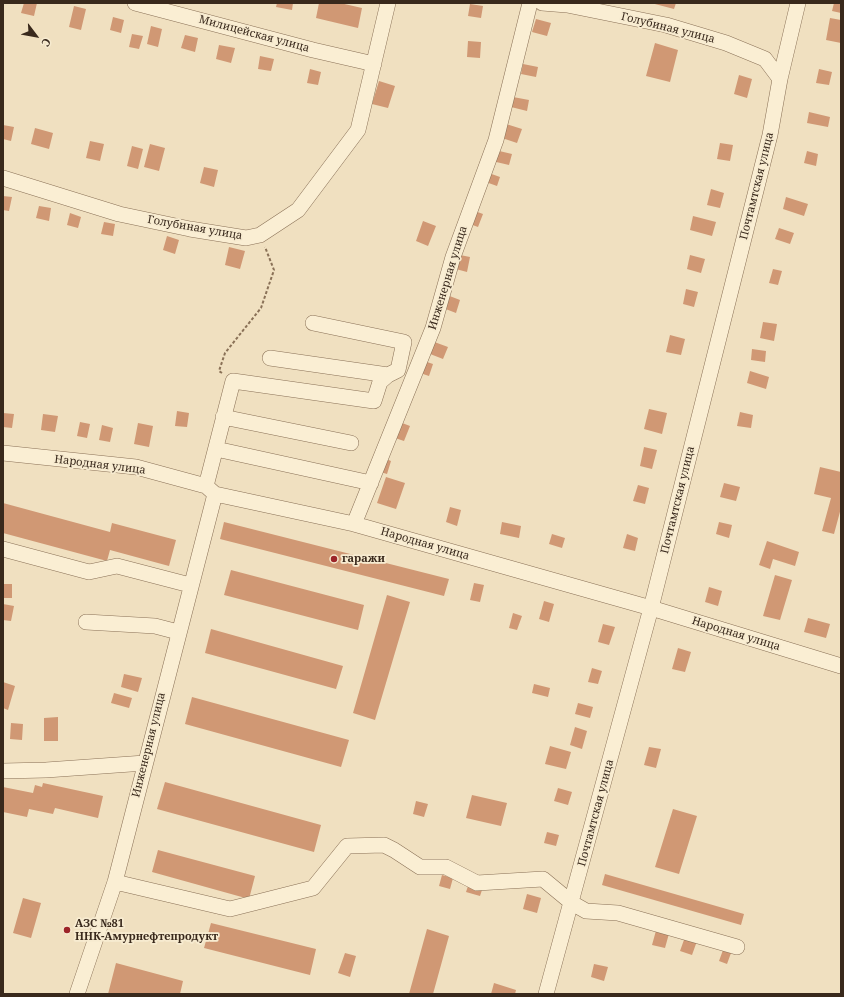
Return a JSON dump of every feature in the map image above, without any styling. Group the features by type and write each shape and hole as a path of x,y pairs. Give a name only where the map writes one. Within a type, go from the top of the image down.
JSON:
{"street":[{"name":"Милицейская улица","path":"135,3 313,50 374,64"},
{"name":"Голубиная улица","path":"3,178 119,214 190,230 246,238 260,235 298,210 358,130 388,3"},
{"name":"Инженерная улица","path":"354,524 433,328 452,257 496,140 530,3"},
{"name":"Голубиная улица","path":"542,3 567,4 666,25 726,43 765,59 780,79"},
{"name":"Почтамтская улица","path":"546,994 572,903 651,608 770,135 780,79 798,3"},
{"path":"233,381 374,401 380,382 388,375 398,370 404,342 313,323"},
{"path":"270,358 388,375"},
{"name":"Инженерная улица","path":"77,994 115,882 190,585 210,490 216,449 233,381"},
{"path":"224,417 351,443"},
{"path":"216,449 371,482"},
{"name":"Народная улица","path":"3,453 136,467 210,490 354,524 651,608 841,666"},
{"path":"3,549 89,572 117,566 190,585"},
{"path":"86,622 155,626 178,632"},
{"path":"3,771 46,770 144,763"},
{"path":"115,882 230,909 313,888 346,846 384,845 420,867 446,867 477,883 543,879 572,903 586,911 618,913 737,947"}],"path":[{"path":"233,381 219,371 225,353 261,308 274,270 260,235"}],"building":[{"path":"24,3 37,3 34,16 21,13"},
{"path":"277,3 293,3 292,10 276,7"},
{"path":"319,3 340,3 362,8 358,28 316,18"},
{"path":"651,3 676,3 674,9"},
{"path":"834,3 841,3 841,13 832,11"},
{"path":"470,4 483,6 481,18 468,16"},
{"path":"74,6 86,9 81,30 69,27"},
{"path":"113,17 124,20 121,33 110,30"},
{"path":"830,18 841,20 841,43 826,40"},
{"path":"536,19 551,23 547,36 532,32"},
{"path":"151,26 162,29 158,47 147,44"},
{"path":"132,34 143,36 139,49 129,47"},
{"path":"185,35 198,38 195,52 181,48"},
{"path":"468,41 481,42 480,58 467,57"},
{"path":"655,43 678,50 670,82 646,76"},
{"path":"219,45 235,48 231,63 216,59"},
{"path":"260,56 274,59 271,71 258,69"},
{"path":"523,64 538,67 536,77 521,74"},
{"path":"310,69 321,72 318,85 307,83"},
{"path":"819,69 832,72 829,85 816,83"},
{"path":"739,75 752,79 747,98 734,94"},
{"path":"379,81 395,86 388,108 372,104"},
{"path":"513,97 529,100 527,111 511,107"},
{"path":"809,112 830,117 828,127 807,123"},
{"path":"503,123 522,129 517,143 499,137"},
{"path":"3,125 14,127 11,141 3,139"},
{"path":"35,128 53,133 49,149 31,144"},
{"path":"90,141 104,144 100,161 86,158"},
{"path":"720,143 733,145 730,161 717,159"},
{"path":"150,144 165,148 159,171 144,167"},
{"path":"132,146 143,149 138,169 127,166"},
{"path":"495,150 512,154 509,165 492,161"},
{"path":"807,151 818,154 816,166 804,163"},
{"path":"204,167 218,170 214,187 200,183"},
{"path":"486,172 500,177 497,186 483,181"},
{"path":"711,189 724,193 720,208 707,205"},
{"path":"3,196 12,197 9,211 3,210"},
{"path":"786,197 808,204 804,216 783,209"},
{"path":"39,206 51,208 49,221 36,218"},
{"path":"472,210 483,214 478,227 467,223"},
{"path":"70,213 81,217 78,228 67,225"},
{"path":"693,216 716,222 712,236 690,230"},
{"path":"423,221 436,226 428,246 416,241"},
{"path":"104,222 115,224 113,236 101,234"},
{"path":"779,228 794,233 790,244 775,239"},
{"path":"167,236 179,240 175,254 163,250"},
{"path":"229,247 245,251 240,269 225,265"},
{"path":"455,254 470,257 467,272 452,268"},
{"path":"690,255 705,259 701,273 687,269"},
{"path":"773,269 782,271 778,285 769,283"},
{"path":"686,289 698,292 694,307 683,304"},
{"path":"447,295 460,300 456,313 443,308"},
{"path":"763,322 777,324 774,341 760,338"},
{"path":"670,335 685,339 681,355 666,352"},
{"path":"429,340 448,347 443,359 425,352"},
{"path":"752,349 766,351 765,362 751,360"},
{"path":"421,360 433,364 429,376 417,372"},
{"path":"750,371 769,377 766,389 747,383"},
{"path":"649,409 667,413 662,434 644,429"},
{"path":"177,411 189,413 187,427 175,426"},
{"path":"740,412 753,415 751,428 737,426"},
{"path":"3,413 14,414 12,428 3,427"},
{"path":"43,414 58,416 55,432 41,430"},
{"path":"397,421 410,426 404,441 392,437"},
{"path":"80,422 90,424 87,438 77,436"},
{"path":"138,423 153,426 149,447 134,444"},
{"path":"102,425 113,428 110,442 99,440"},
{"path":"644,447 657,450 652,469 640,466"},
{"path":"379,456 391,461 387,474 374,470"},
{"path":"820,467 841,472 841,508 834,534 822,531 831,498 814,494"},
{"path":"386,477 405,483 396,509 377,503"},
{"path":"724,483 740,487 736,501 720,497"},
{"path":"638,485 649,488 645,504 633,501"},
{"path":"3,503 110,532 112,523 176,540 169,566 110,550 107,561 3,533"},
{"path":"450,507 461,510 457,526 446,522"},
{"name":"гаражи","path":"224,522 449,579 444,596 220,539"},
{"path":"502,522 521,526 519,538 500,534"},
{"path":"719,522 732,525 729,538 716,534"},
{"path":"552,534 565,538 562,548 549,544"},
{"path":"627,534 638,538 635,551 623,548"},
{"path":"767,541 799,552 795,566 773,559 770,569 759,565"},
{"path":"231,570 364,605 358,630 224,595"},
{"path":"775,575 792,580 780,620 763,616"},
{"path":"474,583 484,585 480,602 470,600"},
{"path":"3,584 12,584 12,598 3,598"},
{"path":"709,587 722,591 718,606 705,602"},
{"path":"387,595 410,602 375,720 353,713"},
{"path":"544,601 554,604 549,622 539,619"},
{"path":"3,604 14,606 11,621 3,620"},
{"path":"513,613 522,616 517,630 509,628"},
{"path":"808,618 830,624 826,638 804,632"},
{"path":"603,624 615,627 609,645 598,642"},
{"path":"211,629 343,666 336,689 205,653"},
{"path":"678,648 691,652 685,672 672,669"},
{"path":"592,668 602,671 598,684 588,682"},
{"path":"124,674 142,678 138,692 121,687"},
{"path":"3,682 15,686 8,710 3,708"},
{"path":"534,684 550,688 548,697 532,693"},
{"path":"114,693 132,698 129,708 111,703"},
{"path":"192,697 349,740 341,767 185,724"},
{"path":"578,703 593,707 590,718 575,714"},
{"path":"58,717 58,741 44,741 44,718"},
{"path":"11,723 23,724 22,740 10,739"},
{"path":"575,727 587,731 582,749 570,745"},
{"path":"550,746 571,752 566,769 545,764"},
{"path":"649,747 661,749 656,768 644,765"},
{"path":"165,782 321,825 314,852 157,809"},
{"path":"43,783 103,796 98,818 55,808 53,814 29,809 27,817 3,812 3,787 33,793 35,785 42,787"},
{"path":"558,788 572,792 568,805 554,801"},
{"path":"472,795 507,803 501,826 466,818"},
{"path":"416,801 428,804 424,817 413,814"},
{"path":"673,809 697,816 679,874 655,867"},
{"path":"547,832 559,835 556,846 544,843"},
{"path":"158,850 255,876 249,899 152,872"},
{"path":"605,874 744,914 741,925 602,885"},
{"path":"442,875 453,878 450,889 439,886"},
{"path":"469,883 483,887 480,896 466,892"},
{"path":"527,894 541,898 537,913 523,909"},
{"path":"23,898 41,903 31,938 13,933"},
{"path":"211,923 316,949 310,975 204,948"},
{"path":"657,927 670,930 665,948 652,945"},
{"path":"427,929 449,936 433,994 409,994"},
{"path":"685,937 697,941 692,955 680,951"},
{"path":"723,950 731,953 727,964 719,961"},
{"path":"345,953 356,956 350,977 338,973"},
{"path":"116,963 183,981 180,994 108,994"},
{"path":"594,964 608,967 604,981 591,977"},
{"path":"494,983 516,990 515,994 491,994"}],"place":[{"name":"гаражи","path":"334,559"},
{"name":"АЗС №81 ННК-Амурнефтепродукт","path":"67,930"}]}
